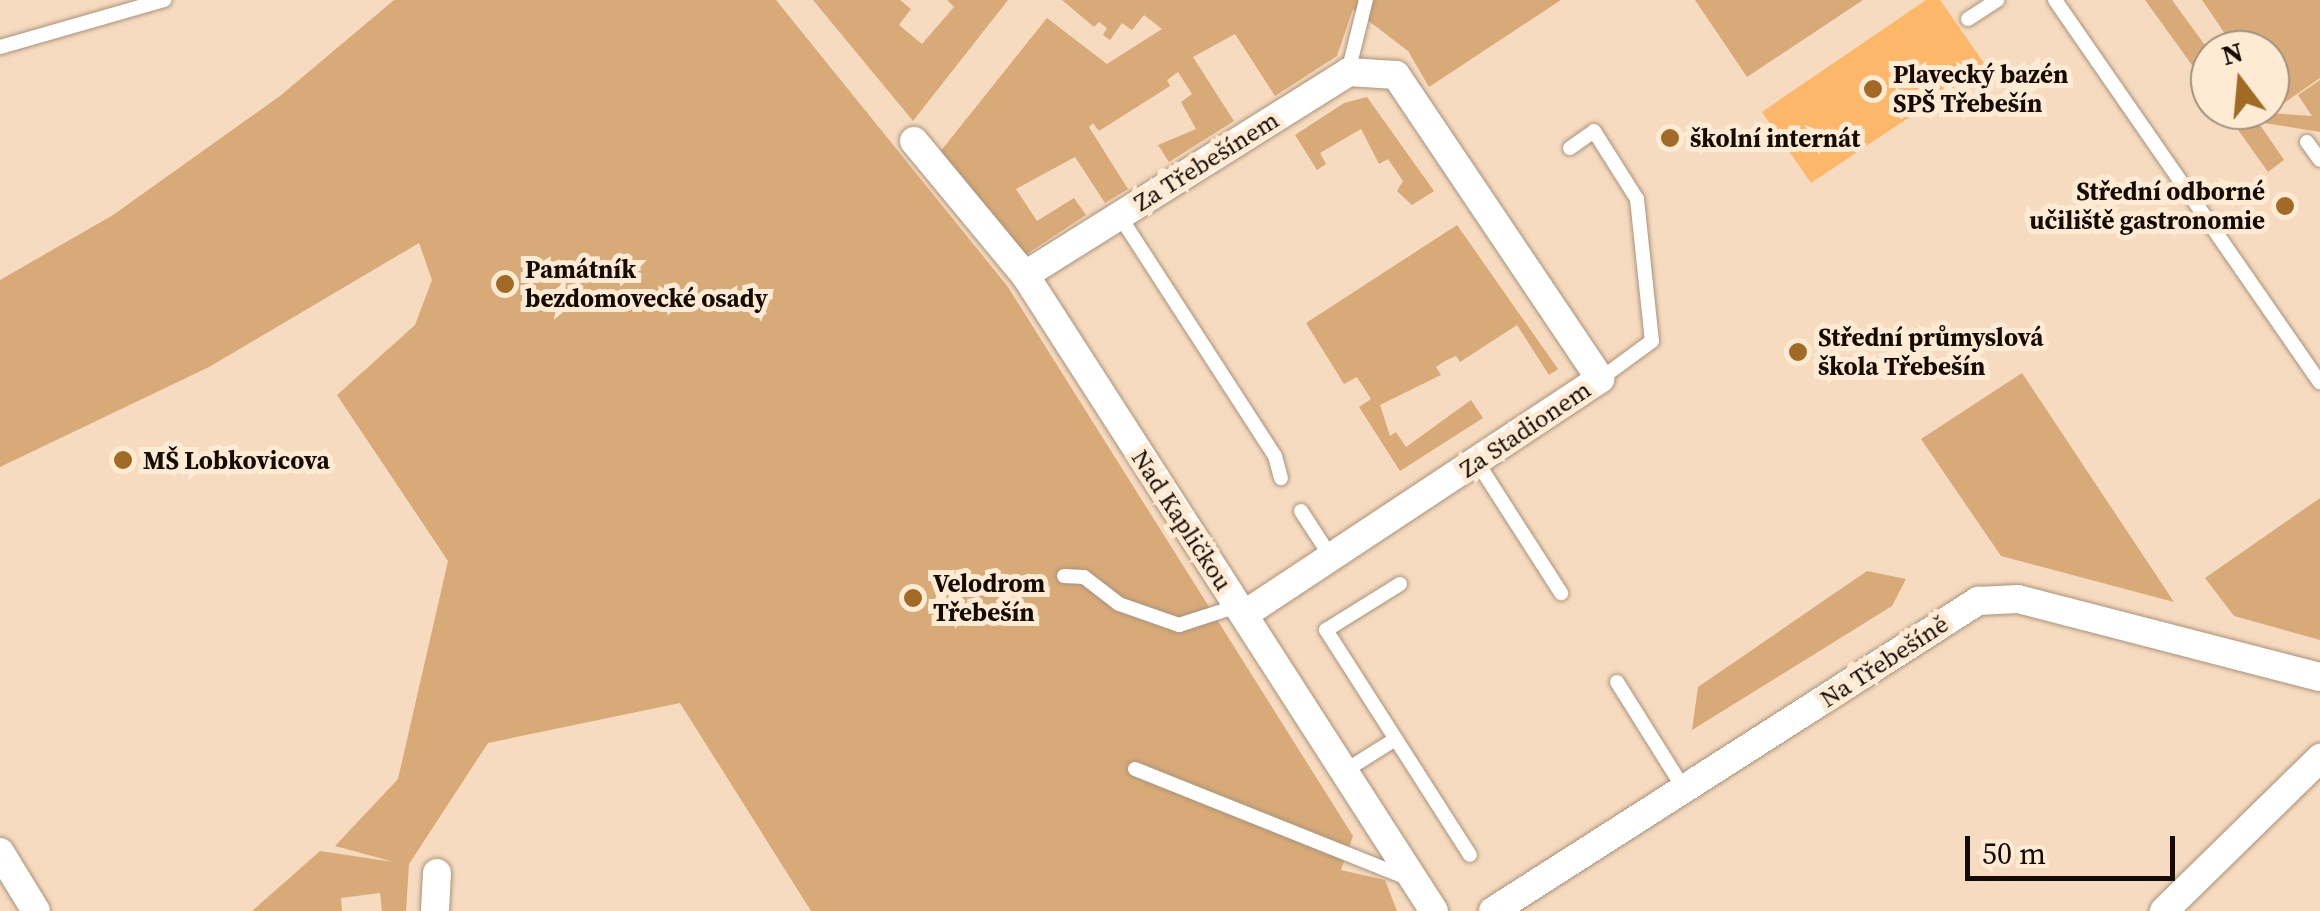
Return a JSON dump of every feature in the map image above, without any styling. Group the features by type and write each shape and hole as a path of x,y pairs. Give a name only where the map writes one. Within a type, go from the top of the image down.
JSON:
{"street":[{"name":"Za Stadionem","path":"1241,611 1331,557 1600,379 1396,75 1348,72"},
{"name":"Za Třebešínem","path":"1025,276 1348,72"},
{"name":"Nad Kapličkou","path":"914,141 1025,276 1409,878 1434,911"},
{"name":"Na Třebešíně","path":"1493,911 1978,601 2018,599 2320,677"},
{"path":"2164,911 2320,758"},
{"path":"0,852 36,911"},
{"path":"435,911 437,873"}],"lane":[{"path":"0,47 164,0"},
{"path":"1348,72 1366,0"},
{"path":"1968,19 1997,0"},
{"path":"2055,0 2320,382"},
{"path":"1570,148 1594,131 1637,199 1652,341 1600,379"},
{"path":"2308,142 2320,160"},
{"path":"1120,215 1275,456 1281,478"},
{"path":"1476,462 1561,593"},
{"path":"1302,511 1331,557"},
{"path":"1064,576 1084,577 1119,604 1179,625 1241,611"},
{"path":"1400,584 1326,630 1470,855"},
{"path":"1616,682 1684,789"},
{"path":"1342,772 1394,740"},
{"path":"1136,769 1409,878"}],"shaded area":[{"path":"394,0 776,0 1008,287 1353,836 1341,870 1385,880 1397,911 811,911 680,703 488,743 409,864 406,911 382,911 380,893 341,898 342,911 252,911 320,851 394,862 335,846 398,779 448,561 337,395 415,325 432,280 419,243 209,367 0,467 0,280 113,215 280,96"},
{"path":"813,0 900,0 911,9 899,25 922,44 954,7 947,0 1008,0 913,121"},
{"path":"1062,0 1561,0 1429,87 1408,51 1353,9 1337,56 1275,96 1235,34 1193,57 1234,121 1169,162 1158,145 1196,129 1181,102 1192,94 1178,72 1167,80 1170,86 1099,131 1093,123 1089,127 1128,189 1105,203 1075,157 1016,189 1037,221 1074,198 1086,215 1025,255 940,152 1047,18 1107,64 1162,29 1144,15 1132,30 1122,23 1110,40 1103,35 1107,28 1099,22 1094,27"},
{"path":"1695,0 1863,0 1747,77"},
{"name":"Plavecký bazén SPŠ Třebešín","path":"1926,0 1940,0 1986,66 1811,183 1762,112"},
{"path":"2145,0 2172,0 2194,30 2190,30 2190,62"},
{"path":"2202,0 2320,0 2320,78 2290,99 2290,30 2222,30"},
{"path":"2320,80 2320,132 2290,127 2290,114 2312,116 2298,95"},
{"path":"1367,97 1434,191 1412,205 1397,191 1403,181 1388,159 1379,164 1361,129 1320,153 1326,164 1317,170 1295,135 1344,103"},
{"path":"2238,130 2263,130 2284,160 2268,172"},
{"path":"1457,225 1558,369 1549,375 1517,325 1460,362 1456,356 1445,361 1436,367 1441,375 1380,405 1390,436 1396,432 1406,447 1471,400 1483,418 1400,471 1359,407 1371,399 1357,377 1344,384 1306,323"},
{"path":"2022,373 2174,602 2001,556 1921,439"},
{"path":"2320,498 2320,640 2234,616 2205,578"},
{"path":"1867,571 1906,579 1892,606 1692,730 1698,687"}],"place":[{"name":"Plavecký bazén SPŠ Třebešín","path":"1873,89"},
{"name":"školní internát","path":"1670,138"},
{"name":"Střední odborné učiliště gastronomie","path":"2285,206"},
{"name":"Památník bezdomovecké osady","path":"505,284"},
{"name":"Střední průmyslová škola Třebešín","path":"1798,352"},
{"name":"MŠ Lobkovicova","path":"123,460"},
{"name":"Velodrom Třebešín","path":"913,598"}]}
